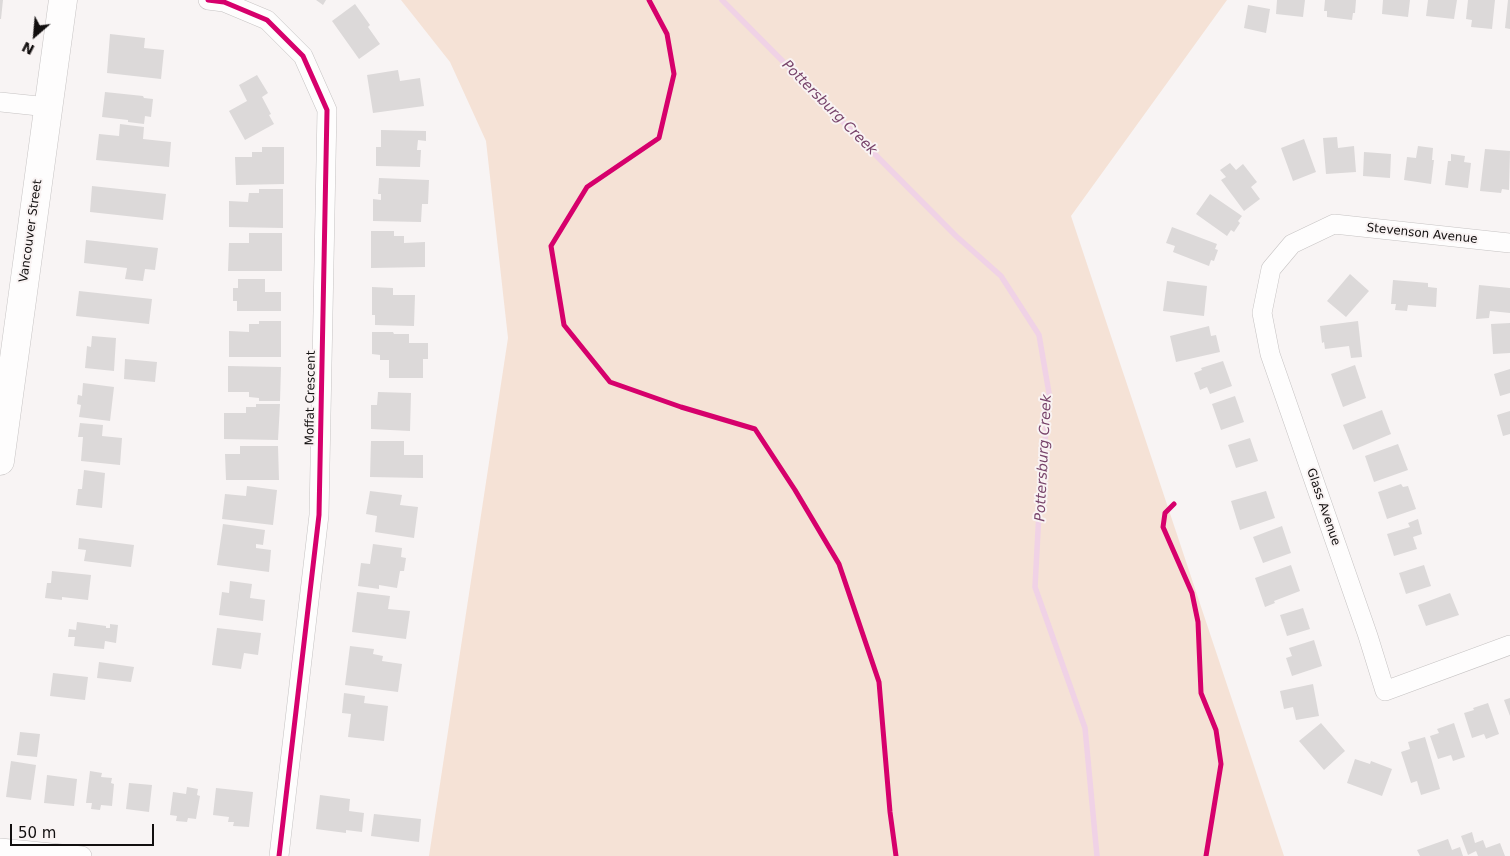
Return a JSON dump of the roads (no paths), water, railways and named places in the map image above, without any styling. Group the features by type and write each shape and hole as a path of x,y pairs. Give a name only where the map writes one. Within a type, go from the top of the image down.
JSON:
{"street":[{"name":"Vancouver Street","path":"0,461 63,0"},
{"name":"Moffat Crescent","path":"208,0 224,2 268,20 303,56 327,110 318,515 279,856"},
{"path":"0,102 48,107"},
{"name":"Stevenson Avenue","path":"1334,224 1510,243"},
{"name":"Glass Avenue","path":"1334,224 1292,244 1271,269 1262,313 1270,354 1368,636 1385,691 1510,645"},
{"path":"0,848 82,856"}],"waterway":[{"name":"Pottersburg Creek","path":"722,0 956,236 1001,276 1039,335 1049,393 1035,587 1085,728 1097,856"}]}
